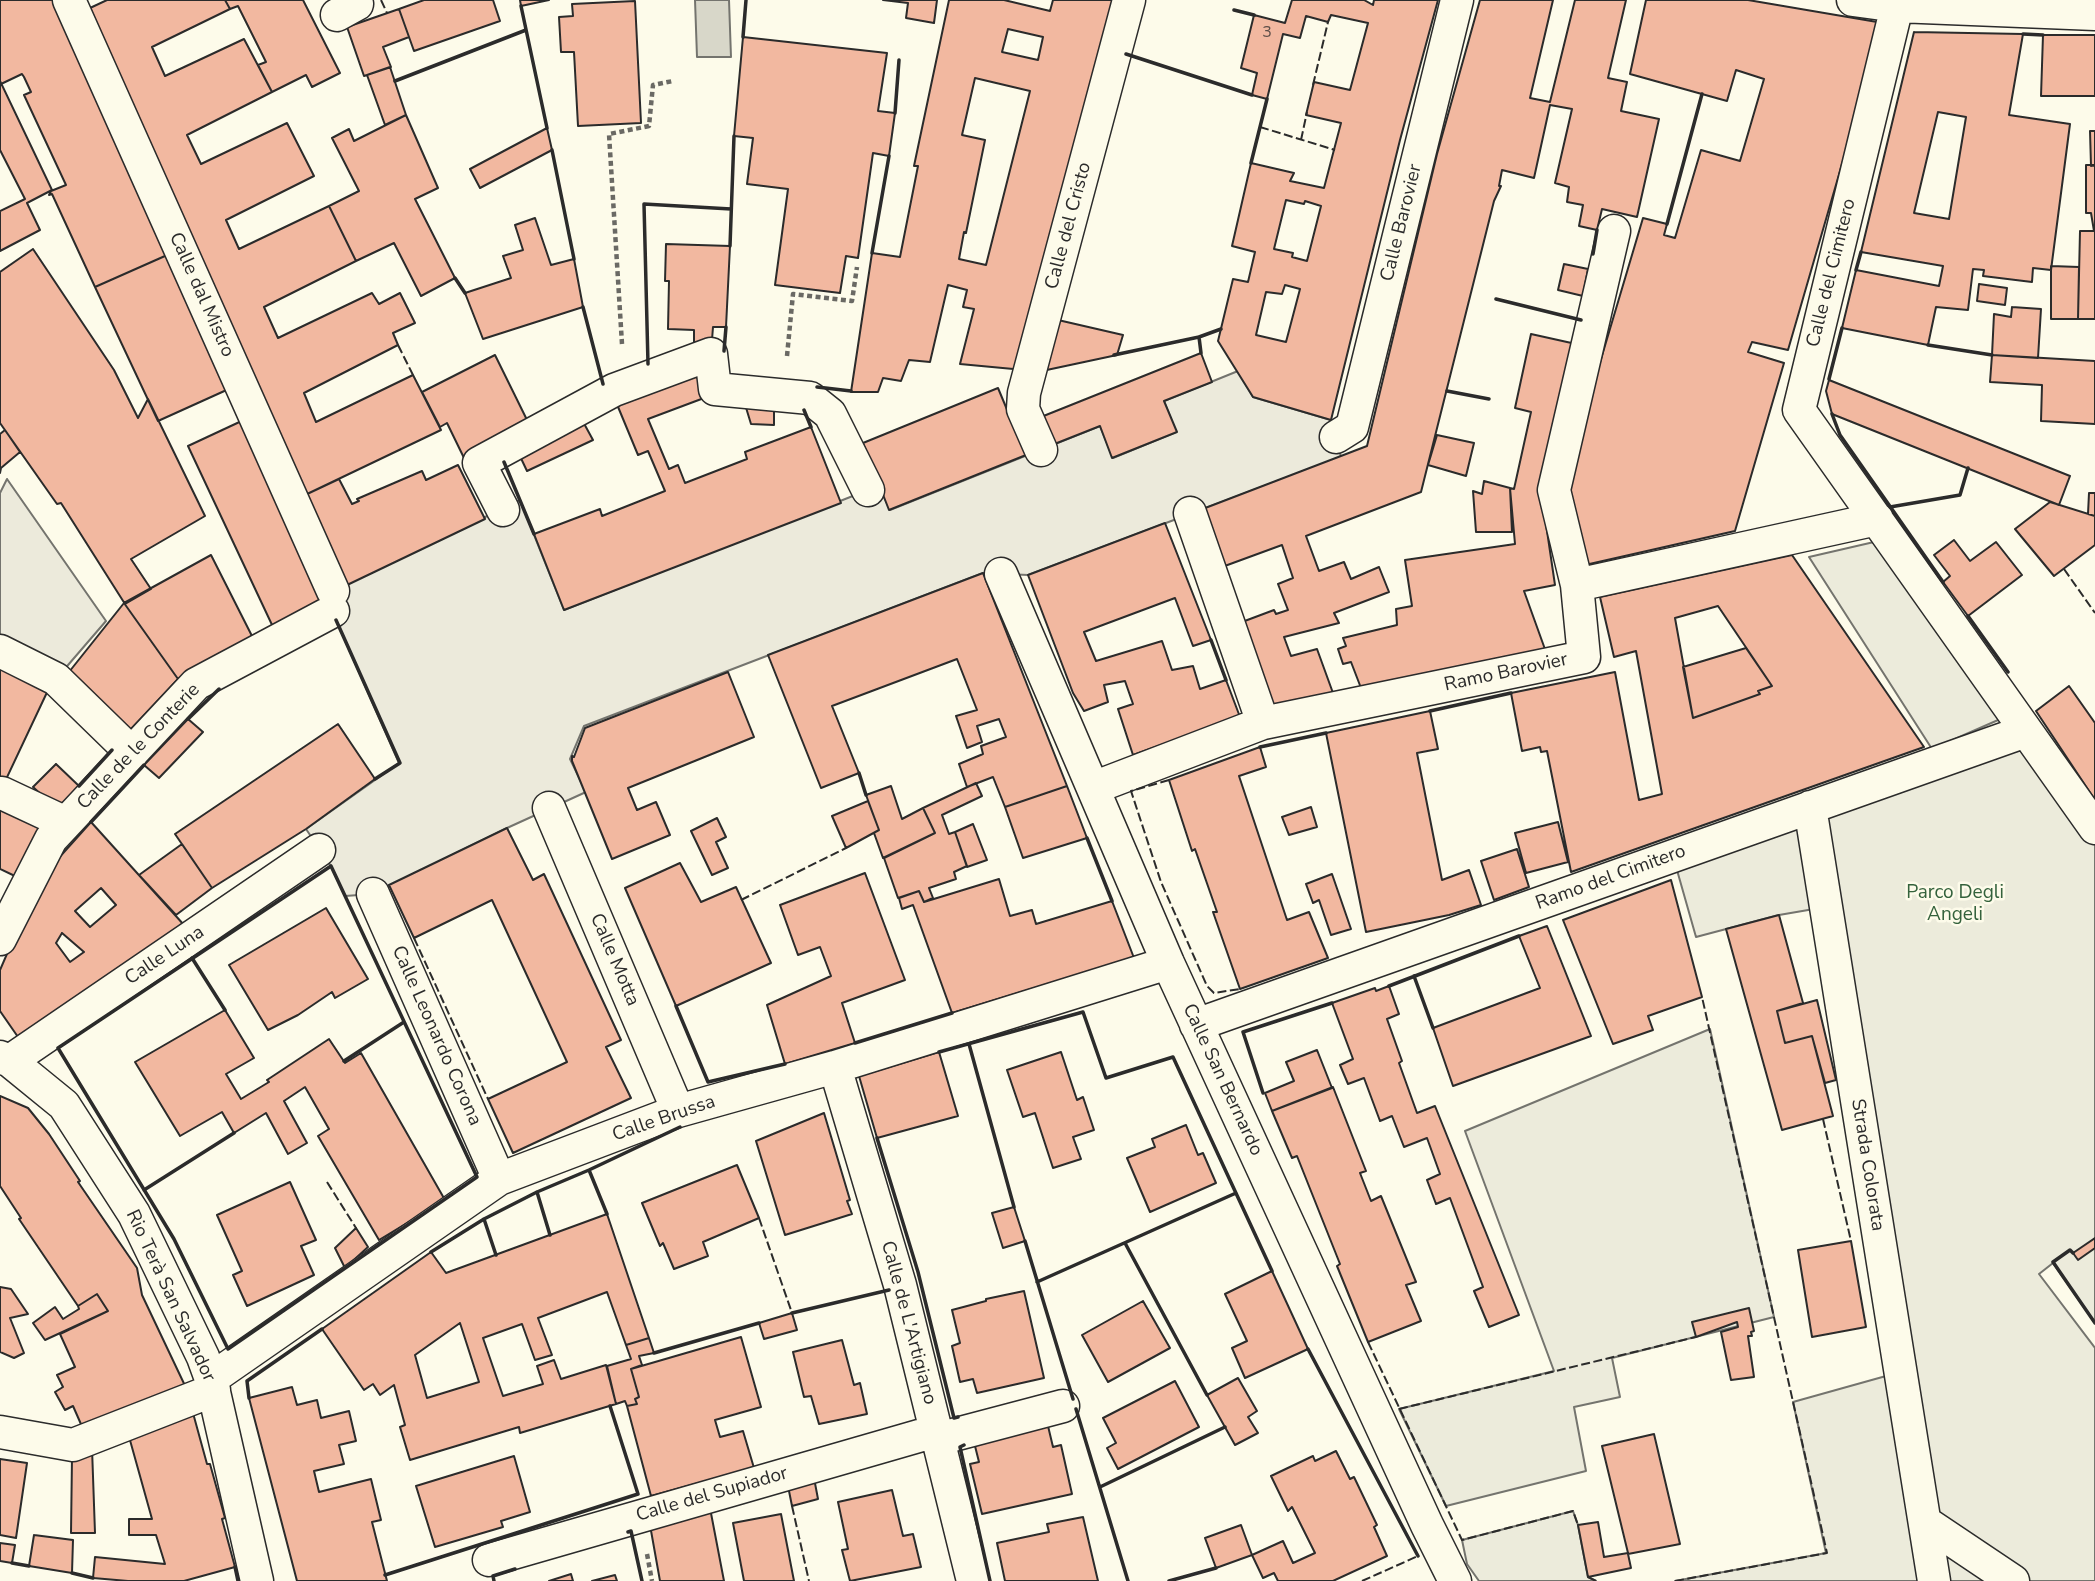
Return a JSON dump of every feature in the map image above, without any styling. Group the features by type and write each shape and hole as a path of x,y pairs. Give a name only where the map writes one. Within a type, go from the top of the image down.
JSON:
{"street":[{"name":"Calle dal Mistro","path":"69,0 333,601"},
{"name":"Calle del Cristo","path":"1041,450 1023,409 1024,393 1129,0"},
{"name":"Calle Barovier","path":"1336,437 1352,428 1457,0"},
{"path":"1853,0 1897,6 2095,14"},
{"name":"Calle del Cimitero","path":"1897,6 1800,410 2095,828"},
{"name":"Ramo Barovier","path":"1093,788 1263,723 1584,657 1577,585 1553,490 1614,231"},
{"path":"503,510 479,463 625,387 711,354 715,389 810,398 830,414 868,490"},
{"path":"1190,513 1263,723"},
{"path":"1577,585 1877,519"},
{"name":"Calle San Bernardo","path":"1001,573 1167,963 1453,1580"},
{"name":"Calle de le Conterie","path":"0,939 51,839 196,684 333,601"},
{"path":"0,651 56,679 132,753"},
{"name":"Ramo del Cimitero","path":"1196,1025 2026,731"},
{"path":"2,793 66,822"},
{"name":"Strada Colorata","path":"1810,807 1934,1581"},
{"name":"Calle Motta","path":"549,808 678,1111"},
{"name":"Calle Luna","path":"5,1059 319,850"},
{"name":"Calle Leonardo Corona","path":"373,894 499,1179"},
{"name":"Calle Brussa","path":"0,1432 73,1445 212,1385 499,1179 678,1111 835,1067 1167,963"},
{"name":"Rio Terà San Salvador","path":"5,1059 64,1105 134,1214 203,1357 212,1385 257,1581"},
{"name":"Calle de L'Artigiano","path":"835,1067 900,1285 973,1581"},
{"name":"Calle del Supiador","path":"489,1560 937,1435 1063,1406"},
{"path":"1924,1522 2013,1581"}],"path":[{"path":"625,387 609,134 649,126 653,85 673,81"},
{"path":"782,395 793,294 852,302 857,267"}],"green space":[{"path":"1874,542 2005,717 1932,749 1809,557"},
{"name":"Parco Degli Angeli","path":"2026,731 2095,828 2095,1323 2053,1263 2039,1274 2095,1348 2095,1581 1675,1581 1826,1553 1793,1402 1886,1376 1814,909 1779,915 1696,937 1673,856"},
{"path":"1710,1029 1774,1317 1612,1358 1620,1397 1574,1407 1586,1471 1446,1506 1399,1409 1554,1371 1465,1131"},
{"path":"1573,1511 1588,1577 1596,1581 1479,1581 1467,1564 1462,1540"}],"shaded area":[{"path":"695,0 729,0 731,57 697,57"},
{"path":"1238,371 1253,397 1331,420 1341,457 1028,575 983,573 584,726 570,759 586,792 373,894 345,896 331,866 306,829 399,763 326,597 333,591 520,500 564,610 868,490 880,488 890,510 1100,426 1113,458 1176,432 1164,401"},
{"path":"7,479 106,621 56,679 0,651 0,493"}],"building":[{"path":"0,0 61,0 174,252 95,287 52,194 49,195 51,191 66,185 24,95 31,92 22,74 1,84 0,81"},
{"path":"107,0 225,0 230,9 152,47 165,76 244,39 272,92 187,135 201,164 287,123 314,176 226,220 239,249 329,206 356,261 264,307 278,338 372,293 379,304 400,293 415,323 393,333 398,345 304,393 316,422 413,375 441,430 305,495 90,8"},
{"path":"225,0 303,0 340,73 312,87 306,75 272,92 258,65 266,62 238,6 230,9"},
{"path":"424,0 493,0 500,21 414,51 399,9"},
{"path":"520,0 549,0 521,6"},
{"path":"883,0 937,0 934,23 906,18 908,3"},
{"path":"949,0 1004,0 1050,11 1053,0 1120,0 1024,370 960,364 974,309 963,307 967,290 948,285 930,362 909,360 901,381 883,378 878,392 851,392 872,253 900,257 918,166 914,166","holes":["1008,29 1043,37 1038,60 1002,52","975,78 1030,91 986,265 959,259 985,140 962,135"]},
{"path":"1292,0 1364,0 1373,5 1374,0 1438,0 1400,140 1331,420 1253,397 1218,341 1233,279 1248,282 1255,252 1232,246 1251,163 1294,173 1290,181 1324,188 1341,123 1306,115 1314,82 1350,90 1368,23 1331,15 1328,22 1306,16 1300,38 1283,34 1267,99 1252,95 1257,73 1241,68 1254,15 1285,23","holes":["1286,200 1304,204 1305,201 1321,206 1307,261 1292,257 1293,253 1274,249","1285,285 1300,289 1286,342 1256,335 1266,292 1282,294"]},
{"path":"1480,0 1553,0 1530,98 1550,102 1575,0 1626,0 1608,78 1627,82 1621,111 1659,119 1637,217 1602,209 1597,230 1579,226 1583,205 1567,202 1569,187 1555,183 1572,109 1550,105 1534,178 1502,170 1501,186 1494,201 1421,492 1306,536 1319,571 1344,562 1351,579 1379,567 1389,592 1334,613 1339,623 1284,637 1291,656 1317,649 1333,693 1273,705 1242,622 1274,610 1276,614 1288,610 1278,584 1293,578 1282,545 1222,567 1200,510 1367,446 1437,154"},
{"path":"1646,0 1748,0 1883,23 1788,350 1752,342 1748,352 1784,363 1735,531 1585,565 1562,490 1643,218 1667,224 1664,235 1675,238 1701,150 1740,161 1764,79 1736,70 1727,101 1630,74"},
{"path":"635,1 641,123 578,126 574,52 561,52 559,17 573,16 572,4"},
{"path":"399,9 409,37 383,47 391,67 364,76 347,27"},
{"path":"1914,32 2023,34 2009,115 2070,124 2051,270 2033,268 2032,282 1983,276 1984,270 1973,269 1968,310 1936,307 1928,345 1842,328 1856,270 1939,286 1943,266 1861,252","holes":["1938,112 1966,117 1949,219 1914,213"]},
{"path":"2043,35 2095,35 2095,96 2041,96"},
{"path":"743,37 887,53 878,111 895,113 889,156 873,153 858,258 846,256 840,293 775,285 788,189 747,184 753,138 734,136"},
{"path":"390,67 406,115 385,125 367,75"},
{"path":"0,81 52,190 27,203 40,230 0,251 0,211 25,199 0,150"},
{"path":"406,115 438,188 415,199 455,278 421,296 394,243 356,261 329,206 359,191 332,138 349,129 354,141"},
{"path":"547,128 552,150 480,188 470,169"},
{"path":"2090,131 2095,131 2095,165 2091,166"},
{"path":"2086,165 2095,165 2095,319 2078,319 2080,231 2094,231 2091,213 2086,213"},
{"path":"535,218 551,265 574,259 583,307 483,339 465,293 511,278 503,256 523,250 515,225"},
{"path":"666,244 730,246 726,327 713,327 712,340 694,347 694,330 668,329 669,281 665,281"},
{"path":"33,249 114,370 138,418 148,399 205,516 131,559 151,589 125,604 61,503 57,504 0,423 0,272"},
{"path":"174,252 231,388 158,421 95,287"},
{"path":"1564,264 1588,269 1583,296 1558,290"},
{"path":"2051,266 2079,267 2078,319 2051,319"},
{"path":"1979,284 2007,288 2005,305 1977,301"},
{"path":"2012,307 2041,309 2038,358 1992,355 1994,314 2011,317"},
{"path":"1058,320 1123,335 1117,355 1042,371"},
{"path":"1531,334 1576,344 1542,497 1555,585 1524,591 1546,652 1361,688 1351,662 1343,664 1338,649 1346,646 1343,638 1397,625 1396,609 1412,606 1405,560 1515,544 1510,488 1514,489 1531,412 1515,408"},
{"path":"1201,353 1212,382 1164,401 1177,432 1112,458 1100,426 1052,445 1041,417"},
{"path":"495,355 529,424 465,460 447,423 440,427 422,392"},
{"path":"1992,355 2095,361 2095,424 2041,421 2042,385 1990,382"},
{"path":"703,366 704,398 648,419 669,469 678,465 685,483 747,459 745,452 811,427 841,503 564,610 534,534 600,509 602,516 665,491 648,451 638,455 616,402"},
{"path":"1829,380 2070,476 2059,505 1832,414 1826,391"},
{"path":"998,388 1026,455 889,510 863,443"},
{"path":"744,401 774,404 774,425 751,424"},
{"path":"248,418 326,597 273,627 188,446"},
{"path":"581,418 593,440 527,471 518,452"},
{"path":"5,430 20,452 1,468 0,473 0,434"},
{"path":"1437,435 1474,443 1466,476 1428,465"},
{"path":"458,465 485,519 345,586 305,495 339,479 352,504 359,501 357,499 422,471 426,480"},
{"path":"1484,481 1510,488 1512,532 1476,532 1473,491 1482,494"},
{"path":"2089,493 2095,493 2095,516 2088,514"},
{"path":"2050,502 2095,516 2095,545 2054,576 2015,529"},
{"path":"1165,523 1211,640 1193,646 1175,598 1084,632 1096,661 1162,641 1172,670 1193,666 1200,689 1226,680 1240,717 1133,755 1118,709 1133,704 1125,681 1104,685 1108,702 1084,711 1073,693 1028,575"},
{"path":"1954,540 1970,561 1996,542 2022,575 1968,616 1943,582 1950,576 1934,555"},
{"path":"211,555 253,638 178,679 124,603"},
{"path":"1792,555 1924,747 1571,872 1547,751 1541,752 1540,747 1522,751 1511,693 1615,672 1639,800 1662,794 1636,651 1614,657 1600,597","holes":["1718,606 1772,686 1758,691 1760,694 1693,718 1675,618"]},
{"path":"983,573 1067,786 1005,807 993,777 967,787 959,764 983,754 981,746 1006,737 999,719 977,726 982,742 967,748 956,716 977,710 957,659 832,706 859,773 821,788 768,655"},
{"path":"124,603 178,679 130,730 69,672"},
{"path":"1746,648 1772,686 1758,691 1760,694 1693,718 1683,667"},
{"path":"0,660 50,686 0,792"},
{"path":"728,672 754,737 628,788 637,810 656,802 670,835 612,859 572,761 585,728"},
{"path":"2069,686 2095,723 2095,800 2036,711"},
{"path":"1430,711 1438,749 1417,753 1442,880 1469,870 1481,905 1449,915 1366,932 1326,733"},
{"path":"188,719 203,732 159,778 144,765"},
{"path":"338,724 375,779 306,829 212,888 175,834"},
{"path":"1260,747 1266,767 1239,776 1287,920 1309,912 1328,958 1240,989 1213,912 1217,912 1195,849 1192,851 1169,780"},
{"path":"56,764 79,786 57,809 33,787"},
{"path":"976,783 982,796 942,815 949,834 955,832 967,866 954,872 956,879 929,888 933,898 924,902 919,891 898,898 884,858 935,833 923,808"},
{"path":"891,786 902,819 923,808 935,833 883,858 874,833 879,830 866,795"},
{"path":"1067,786 1087,838 1023,858 1005,807"},
{"path":"0,800 46,822 17,877 0,869"},
{"path":"868,801 879,830 846,848 832,816"},
{"path":"1311,807 1317,827 1289,835 1282,817"},
{"path":"717,818 726,837 716,842 728,868 712,875 691,831"},
{"path":"91,822 184,925 18,1037 0,1011 0,970 39,880","holes":["101,888 116,905 90,927 75,911","62,933 84,952 70,962 56,943"]},
{"path":"1558,822 1568,862 1526,873 1515,833"},
{"path":"973,824 987,860 967,867 955,832"},
{"path":"507,828 533,880 544,874 621,1040 606,1047 631,1098 513,1153 488,1099 567,1062 492,900 414,938 389,885"},
{"path":"182,844 212,888 176,915 139,875"},
{"path":"1517,849 1529,887 1494,900 1481,861"},
{"path":"680,863 701,902 736,887 771,963 676,1006 625,888"},
{"path":"865,873 905,980 842,1003 855,1043 785,1064 767,1005 831,976 820,947 798,955 780,905"},
{"path":"1332,874 1351,929 1331,935 1319,900 1313,903 1306,884"},
{"path":"999,879 1010,916 1032,910 1036,924 1112,901 1134,958 952,1013 913,905 902,909 899,898 919,891 924,902"},
{"path":"1671,880 1702,997 1648,1016 1653,1030 1613,1044 1563,920"},
{"path":"326,908 368,979 335,998 332,992 298,1015 268,1030 229,965"},
{"path":"1779,915 1803,1003 1777,1011 1785,1043 1812,1036 1833,1116 1782,1130 1726,929"},
{"path":"1547,926 1591,1036 1453,1086 1433,1028 1540,988 1519,936"},
{"path":"1389,986 1399,1014 1387,1019 1417,1113 1435,1106 1519,1315 1489,1327 1474,1291 1483,1287 1450,1198 1436,1204 1427,1180 1440,1174 1427,1138 1404,1147 1392,1116 1380,1121 1364,1078 1348,1084 1340,1065 1353,1059 1332,1003"},
{"path":"1817,1000 1836,1080 1825,1083 1812,1036 1785,1043 1777,1011"},
{"path":"225,1010 254,1058 226,1074 241,1099 329,1039 345,1063 361,1053 445,1200 379,1240 318,1136 329,1129 305,1087 284,1101 307,1143 288,1154 266,1113 234,1133 222,1112 180,1136 135,1062"},
{"path":"1317,1050 1332,1088 1272,1111 1265,1093 1294,1081 1286,1062"},
{"path":"939,1052 958,1116 877,1138 859,1076"},
{"path":"1061,1052 1077,1100 1083,1097 1094,1130 1073,1137 1081,1159 1053,1168 1035,1113 1023,1117 1007,1070"},
{"path":"1333,1087 1366,1171 1360,1173 1371,1201 1381,1196 1416,1282 1406,1285 1421,1321 1368,1342 1297,1156 1292,1158 1272,1111"},
{"path":"0,1096 28,1108 49,1134 80,1181 78,1182 137,1268 142,1295 188,1392 84,1431 73,1406 65,1410 55,1392 63,1387 57,1375 75,1367 60,1334 108,1311 97,1294 78,1306 0,1186"},
{"path":"824,1113 852,1214 785,1235 756,1141"},
{"path":"1186,1125 1198,1155 1203,1153 1216,1183 1150,1212 1127,1158 1155,1147 1152,1139"},
{"path":"737,1165 759,1218 703,1242 708,1256 674,1269 663,1243 660,1246 642,1203"},
{"path":"290,1182 316,1240 301,1246 314,1275 247,1306 233,1275 242,1271 217,1215"},
{"path":"1014,1207 1025,1241 1003,1248 992,1213"},
{"path":"607,1214 649,1338 626,1345 607,1292 538,1318 552,1355 535,1360 522,1324 483,1338 503,1396 543,1384 537,1366 554,1360 561,1379 606,1365 616,1404 520,1433 519,1427 410,1460 400,1427 405,1425 394,1385 380,1395 373,1384 364,1390 322,1329 431,1252 446,1273","holes":["460,1323 479,1382 427,1398 415,1355"]},
{"path":"356,1228 368,1247 345,1268 335,1248"},
{"path":"2095,1238 2095,1248 2078,1260 2073,1253"},
{"path":"1851,1241 1866,1327 1812,1337 1798,1250"},
{"path":"1272,1271 1308,1349 1245,1378 1232,1348 1247,1341 1225,1294"},
{"path":"0,1287 11,1289 28,1314 10,1318 24,1353 14,1358 0,1352"},
{"path":"1024,1291 1044,1378 977,1393 973,1379 960,1382 952,1346 960,1343 952,1310"},
{"path":"97,1294 108,1311 45,1340 33,1323 55,1307 63,1319"},
{"path":"1143,1301 1170,1348 1108,1382 1082,1335"},
{"path":"1749,1308 1754,1331 1751,1332 1752,1336 1748,1336 1754,1377 1731,1380 1721,1332 1738,1327 1737,1322 1696,1337 1692,1322"},
{"path":"792,1313 797,1330 764,1339 759,1323"},
{"path":"741,1337 761,1407 715,1420 720,1437 743,1431 754,1468 651,1496 627,1406 637,1404 635,1399 639,1397 631,1369"},
{"path":"649,1338 654,1353 639,1356 642,1365 631,1369 639,1397 635,1399 637,1404 627,1406 625,1401 616,1404 607,1366 631,1359 626,1345"},
{"path":"842,1340 854,1385 860,1383 867,1414 819,1424 811,1396 804,1397 793,1352"},
{"path":"1238,1378 1257,1411 1248,1417 1258,1433 1235,1445 1207,1395"},
{"path":"1175,1381 1199,1427 1118,1469 1107,1448 1116,1443 1103,1418"},
{"path":"292,1387 297,1405 317,1400 321,1418 349,1411 356,1441 339,1445 344,1464 314,1471 319,1492 371,1479 381,1520 372,1522 387,1581 297,1581 249,1398"},
{"path":"193,1413 225,1518 222,1519 235,1567 184,1581 93,1578 95,1557 165,1564 156,1535 129,1535 129,1519 152,1519 128,1433"},
{"path":"1048,1426 1053,1447 1061,1445 1072,1494 982,1514 970,1464 979,1462 974,1442"},
{"path":"1654,1434 1680,1544 1628,1554 1631,1568 1588,1577 1578,1525 1598,1522 1604,1557 1628,1553 1602,1446"},
{"path":"92,1448 95,1533 71,1533 72,1457"},
{"path":"1336,1451 1350,1479 1354,1477 1377,1525 1374,1527 1387,1556 1333,1581 1278,1581 1274,1573 1263,1578 1252,1555 1283,1541 1293,1563 1315,1553 1292,1507 1288,1511 1271,1476 1313,1456 1315,1461"},
{"path":"514,1456 530,1512 501,1521 503,1527 435,1547 416,1486"},
{"path":"0,1459 27,1463 16,1538 0,1535"},
{"path":"814,1478 818,1499 792,1506 788,1486"},
{"path":"892,1490 903,1536 913,1534 921,1567 850,1581 842,1550 848,1549 838,1502"},
{"path":"710,1508 724,1581 660,1581 650,1525"},
{"path":"781,1514 794,1581 744,1581 733,1523"},
{"path":"1083,1517 1098,1581 1005,1581 997,1543 1049,1532 1047,1524"},
{"path":"1241,1525 1252,1555 1216,1568 1205,1538"},
{"path":"34,1535 73,1540 72,1573 29,1566"},
{"path":"0,1543 15,1545 12,1563 0,1561"},
{"path":"571,1574 573,1581 549,1581"},
{"path":"615,1575 617,1581 592,1581"}],"fence":[{"path":"381,0 387,13"},
{"path":"1313,85 1328,22"},
{"path":"1301,140 1307,112"},
{"path":"1260,127 1335,150"},
{"path":"398,345 413,375"},
{"path":"2064,569 2095,613"},
{"path":"1169,780 1131,791 1161,882 1207,986 1214,993 1240,989"},
{"path":"741,900 846,848"},
{"path":"414,938 488,1099"},
{"path":"1675,1581 1827,1553 1702,997"},
{"path":"1823,1119 1851,1241"},
{"path":"327,1182 356,1228"},
{"path":"759,1218 792,1313"},
{"path":"1399,1409 1696,1337"},
{"path":"1368,1342 1462,1540 1573,1511 1578,1525"},
{"path":"792,1506 809,1581"},
{"path":"1362,1581 1418,1556"},
{"path":"1588,1577 1596,1581"}],"wall":[{"path":"743,37 746,0"},
{"path":"521,6 547,128"},
{"path":"1234,10 1254,15"},
{"path":"395,81 526,30"},
{"path":"2023,34 2043,35"},
{"path":"1126,54 1252,95"},
{"path":"895,113 899,60"},
{"path":"1667,224 1702,94"},
{"path":"1251,163 1267,99"},
{"path":"730,246 734,136"},
{"path":"552,150 574,259"},
{"path":"872,253 889,156"},
{"path":"648,364 644,204 731,209"},
{"path":"1593,254 1597,230"},
{"path":"1856,270 1861,252"},
{"path":"455,278 465,293"},
{"path":"1496,299 1581,320"},
{"path":"583,307 603,384"},
{"path":"724,351 726,327"},
{"path":"1829,379 1842,328"},
{"path":"1201,353 1199,337 1221,329"},
{"path":"1114,355 1199,337"},
{"path":"1928,345 1992,355"},
{"path":"817,387 851,391"},
{"path":"1447,391 1489,399"},
{"path":"804,410 811,427"},
{"path":"1832,414 1840,435 1943,582"},
{"path":"504,462 534,534"},
{"path":"1890,507 1960,495 1968,468"},
{"path":"1968,616 2008,672"},
{"path":"336,620 400,763 375,779"},
{"path":"1211,640 1226,680"},
{"path":"188,719 219,689"},
{"path":"1430,711 1511,693"},
{"path":"1260,747 1326,733"},
{"path":"79,786 112,750"},
{"path":"91,822 144,765"},
{"path":"859,773 866,795"},
{"path":"1087,838 1112,901"},
{"path":"331,866 477,1177 228,1349 174,1239 58,1048 331,866"},
{"path":"1389,986 1519,936"},
{"path":"192,958 225,1010"},
{"path":"1414,976 1433,1028"},
{"path":"1263,1093 1243,1032 1332,1003"},
{"path":"676,1006 708,1082 785,1064"},
{"path":"939,1052 1083,1012 1106,1078 1173,1057 1272,1271"},
{"path":"855,1043 952,1013"},
{"path":"344,1061 404,1022"},
{"path":"969,1044 1014,1207"},
{"path":"431,1252 484,1219 537,1192 680,1127"},
{"path":"144,1190 234,1133"},
{"path":"877,1138 918,1272 954,1418 958,1417"},
{"path":"589,1170 607,1214"},
{"path":"537,1192 550,1235"},
{"path":"1037,1282 1236,1193"},
{"path":"484,1219 496,1255"},
{"path":"1025,1241 1073,1399"},
{"path":"1125,1243 1207,1395"},
{"path":"2073,1253 2070,1250 2053,1262 2095,1323"},
{"path":"792,1313 889,1290"},
{"path":"654,1353 759,1323"},
{"path":"249,1398 247,1381 322,1329"},
{"path":"1308,1349 1418,1556"},
{"path":"385,1575 638,1494 610,1406"},
{"path":"1076,1409 1128,1581"},
{"path":"1100,1487 1225,1427"},
{"path":"964,1445 960,1447 990,1581"},
{"path":"628,1532 631,1531 642,1581"},
{"path":"12,1563 29,1566"},
{"path":"235,1567 238,1581"},
{"path":"1169,1581 1216,1568"},
{"path":"494,1581 493,1576 515,1569"},
{"path":"72,1573 93,1578"}]}
